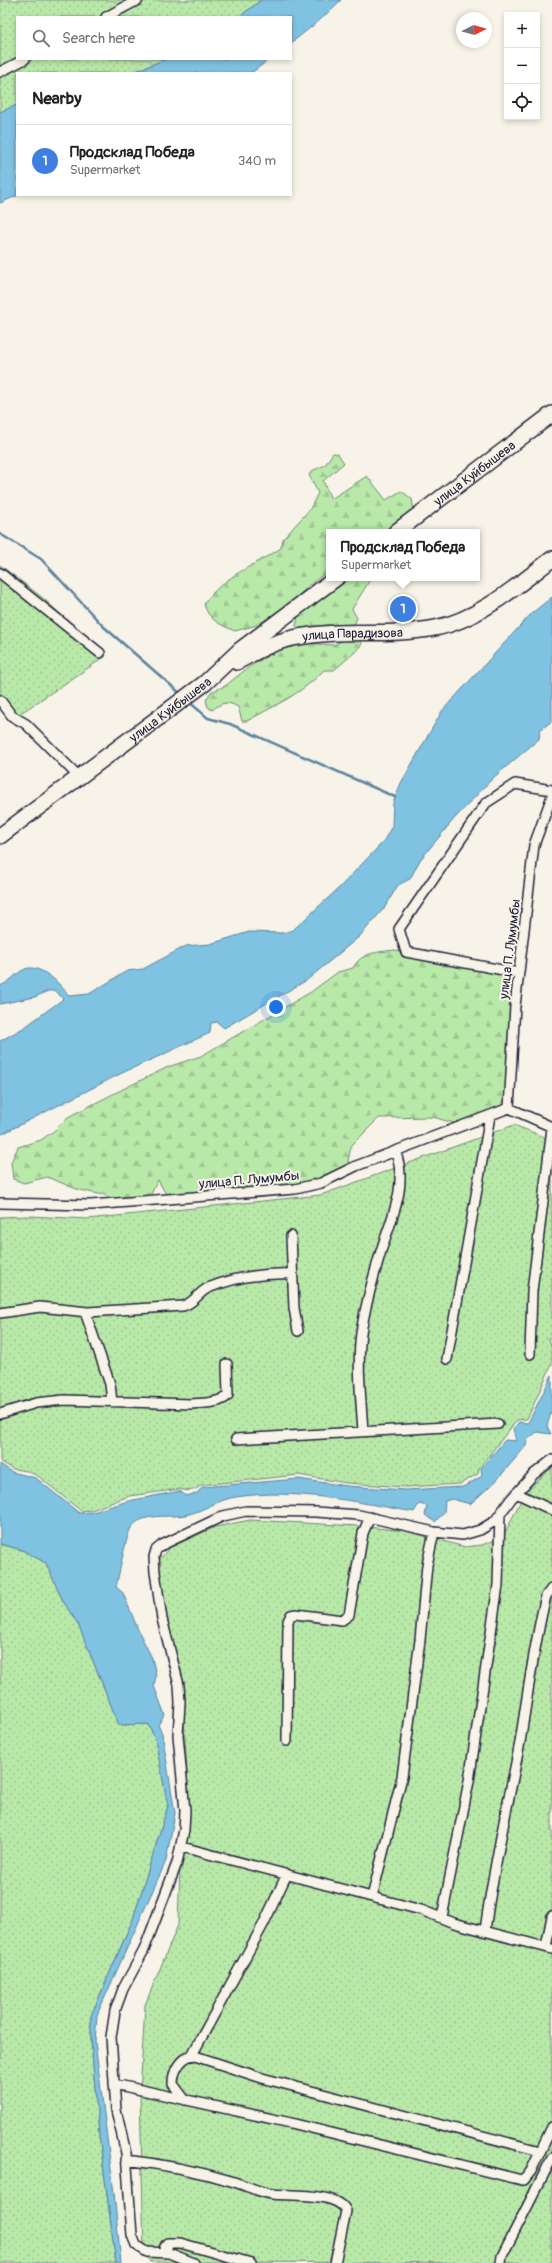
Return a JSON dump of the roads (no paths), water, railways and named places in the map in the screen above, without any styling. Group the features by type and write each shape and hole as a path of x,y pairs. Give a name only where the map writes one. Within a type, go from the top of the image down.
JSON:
{"highway":[{"name":"улица Куйбышева","path":"400,529 552,414"},
{"name":"улица Парадизова","path":"210,679 264,647 293,638 330,634 408,632 437,628 485,607 506,594 552,559"},
{"name":"улица Куйбышева","path":"0,836 78,776 210,679 240,650 332,581"}],"street":[{"path":"108,16 138,0"},
{"path":"0,72 23,60"},
{"path":"0,573 100,653"},
{"path":"0,700 12,716 26,724 78,776"},
{"path":"519,973 406,952 399,929 486,803 515,784 552,790"},
{"name":"улица П. Лумумбы","path":"0,1203 91,1205 295,1189 321,1183 356,1166 509,1108 519,973 534,845 552,796"},
{"path":"509,1108 552,1128 532,1292 530,1354"},
{"path":"447,1358 490,1116"},
{"path":"363,1431 360,1368 361,1335 365,1312 381,1252 398,1198 401,1170 395,1151"},
{"path":"291,1236 292,1274 298,1331"},
{"path":"0,1314 40,1307 85,1312 183,1306 190,1304 203,1291 227,1282 258,1275 292,1274"},
{"path":"85,1312 110,1384 112,1402"},
{"path":"0,1414 46,1401 64,1400 191,1404 226,1398 229,1389 227,1364"},
{"path":"236,1439 498,1424"},
{"path":"194,2263 169,2253 147,2252 136,2245 132,2235 124,2138 116,2110 111,2037 115,2011 123,1989 144,1950 182,1847 185,1811 178,1742 179,1685 157,1595 154,1557 156,1550 162,1545 233,1512 316,1512 370,1517 434,1532 456,1535 472,1533 489,1525 534,1474 552,1460"},
{"path":"516,1493 552,1510"},
{"path":"442,1917 469,1781 498,1585 500,1514"},
{"path":"287,1741 288,1621 291,1615 296,1614 342,1620 349,1615 363,1532 370,1517"},
{"path":"372,1897 402,1777 420,1640 427,1565 434,1532"},
{"path":"485,1931 493,1870 520,1743 531,1667 546,1596 552,1588"},
{"path":"182,1847 372,1897 442,1917 454,1923 549,1948 552,1916"},
{"path":"185,2100 173,2084 175,2071 183,2059 192,2055 235,1980 287,1874"},
{"path":"192,2055 262,2078 540,2151"},
{"path":"114,2084 522,2180 524,2180 531,2171 552,2128"},
{"path":"501,2263 502,2256 552,2158"},
{"path":"126,2160 180,2169 230,2181 264,2192 324,2198 340,2202 346,2211 335,2263"},
{"path":"169,2253 165,2246 167,2243 173,2242 246,2260 251,2263"}],"water":[{"path":"261,0 341,0 320,20 292,42 292,16 240,16"},
{"path":"164,60 269,60 252,72 134,72"},
{"path":"16,105 17,196 0,203 0,112"},
{"path":"552,597 552,721 540,730 539,739 493,778 454,819 420,860 410,879 398,885 385,907 360,936 307,980 224,1028 217,1022 211,1023 210,1033 122,1073 0,1135 0,1041 25,1027 63,999 56,991 48,991 35,997 0,1004 0,986 7,983 23,970 29,968 42,971 49,975 69,996 89,994 127,971 143,969 186,946 210,944 249,932 283,933 293,930 339,888 383,842 392,826 393,803 401,783 442,711 532,613"},
{"path":"552,1375 552,1409 547,1426 551,1434 537,1432 527,1440 526,1446 496,1481 470,1504 452,1499 445,1501 444,1512 435,1522 425,1515 427,1506 419,1504 414,1512 348,1500 281,1494 230,1498 185,1515 149,1518 136,1523 129,1532 116,1587 123,1593 139,1632 152,1658 156,1675 154,1686 165,1715 158,1725 162,1733 175,1813 166,1861 97,2015 95,2042 114,2193 121,2263 116,2263 99,2134 91,2042 91,2016 133,1919 168,1806 155,1738 148,1724 119,1725 78,1624 63,1601 46,1563 22,1550 0,1544 0,1464 12,1472 36,1478 79,1513 93,1512 128,1501 180,1491 186,1496 197,1493 203,1487 298,1479 347,1486 405,1490 463,1487 482,1476 481,1468 505,1440 516,1441 513,1429 519,1422 528,1423"}],"waterway":[{"path":"0,534 41,559 103,626 182,695"},
{"path":"188,701 208,718 230,724 395,797"}],"place":[{"name":"Продсклад Победа","path":"403,609"}]}
